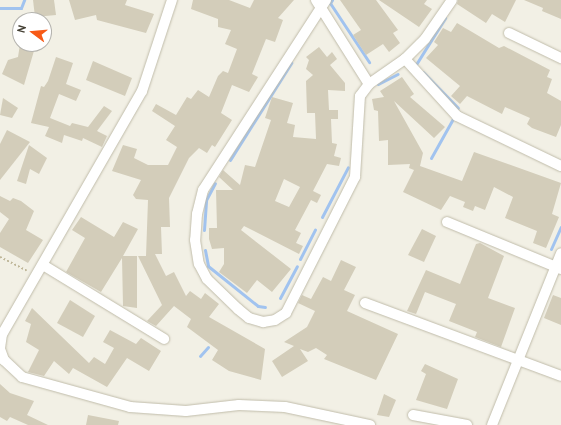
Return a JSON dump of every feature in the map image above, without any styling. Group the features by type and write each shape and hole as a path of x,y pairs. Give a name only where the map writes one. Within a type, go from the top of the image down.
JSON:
{"street":[{"path":"172,0 142,91 2,334 0,349 4,360 22,377 130,407 186,411 239,405 285,406 370,425"},
{"path":"369,84 321,3 203,190 197,214 195,240 199,264 207,279 249,318 276,320 286,313 355,177 359,161 358,109 369,84 405,59 425,40 452,0"},
{"path":"509,33 561,58"},
{"path":"405,59 457,116 561,166"},
{"path":"447,222 558,268"},
{"path":"492,425 518,360 558,268 561,253"},
{"path":"43,265 164,339"},
{"path":"365,303 561,376"},
{"path":"413,415 467,425"}],"path":[{"path":"0,257 36,276"}],"building":[{"path":"33,0 54,0 56,15 52,15 52,12 34,12"},
{"path":"69,0 127,0 125,5 154,14 146,33 97,20 96,15 75,20"},
{"path":"193,0 229,0 250,8 254,0 294,0 278,18 283,20 275,42 266,39 252,74 258,77 249,92 232,85 221,113 232,120 215,147 212,145 207,153 199,148 189,158 169,198 170,227 161,227 162,254 155,254 166,276 174,272 186,296 190,291 201,299 205,293 219,304 209,317 265,349 261,380 229,371 212,360 218,350 187,327 191,319 174,306 156,326 147,321 162,305 138,256 146,256 148,200 136,199 133,195 141,180 112,171 123,145 137,149 134,158 148,165 168,165 177,147 166,140 175,126 152,111 156,104 176,115 187,97 191,99 198,90 209,97 218,76 223,71 228,73 237,49 225,44 231,30 218,27 218,19 191,9"},
{"path":"340,0 376,0 398,30 393,33 400,43 389,52 383,44 366,55 353,35 361,30"},
{"path":"379,0 427,0 424,4 432,9 419,27"},
{"path":"458,0 516,0 505,22 492,14 486,23 457,4"},
{"path":"524,0 561,0 561,19 542,11 543,8"},
{"path":"457,23 499,48 504,46 550,70 547,77 552,79 547,93 561,101 561,125 556,137 532,128 527,124 530,118 505,107 502,114 467,96 460,104 451,96 460,86 426,58 438,45 434,42 443,28 451,32"},
{"path":"319,47 327,57 332,52 337,59 330,65 345,83 345,91 328,90 329,110 338,110 338,119 331,119 332,143 337,144 334,156 341,158 339,166 327,164 313,191 321,195 317,203 311,200 295,230 301,233 296,243 303,246 299,254 244,226 241,230 291,269 272,292 257,280 247,293 219,272 224,264 224,248 212,249 209,239 209,228 217,228 216,190 233,190 219,177 223,170 240,185 245,165 255,167 271,120 265,118 272,97 293,103 287,123 295,125 293,137 316,139 315,113 307,113 306,81 313,75 306,69 309,60 306,57","holes":["284,179 300,187 289,207 275,201"]},
{"path":"19,52 34,52 24,85 2,74 8,60 18,57"},
{"path":"56,57 73,63 66,84 81,90 76,101 59,94 50,118 70,126 72,123 88,127 104,106 112,111 97,131 107,136 102,147 83,138 82,141 64,135 62,143 45,136 49,127 31,123 41,86 44,87 48,81"},
{"path":"93,61 132,78 125,96 86,80"},
{"path":"402,77 414,94 410,97 445,127 434,138 394,101 423,153 420,166 462,181 474,152 561,183 552,214 559,217 546,248 533,243 537,231 505,218 513,197 494,187 485,210 475,206 473,211 463,207 465,202 450,196 441,210 403,192 414,170 409,168 410,164 388,165 388,140 379,141 378,111 374,110 372,99 384,97 380,91"},
{"path":"3,98 18,108 12,118 0,115"},
{"path":"7,130 30,142 0,180 0,144"},
{"path":"29,145 47,158 39,174 30,169 26,184 17,181"},
{"path":"0,196 10,201 13,198 21,201 34,211 26,230 43,240 28,263 0,247 0,233 9,219 0,212"},
{"path":"81,217 114,237 123,222 138,229 123,256 137,256 137,308 123,306 122,258 101,292 66,272 85,238 72,230"},
{"path":"422,229 436,236 424,262 408,255"},
{"path":"480,243 504,256 488,298 515,308 501,347 475,337 477,332 449,321 456,304 425,292 416,314 407,311 426,270 460,284 476,244"},
{"path":"341,260 356,267 344,290 355,295 347,311 398,334 376,380 324,359 327,355 316,348 308,352 300,349 308,361 282,377 272,361 294,346 284,342 307,327 315,311 298,303 302,295 311,299 323,277 331,281"},
{"path":"553,295 561,298 561,325 544,318"},
{"path":"70,300 95,316 83,337 57,323"},
{"path":"32,308 89,363 94,357 105,364 114,348 103,342 110,330 136,344 141,338 161,351 149,371 127,358 107,387 73,368 69,374 54,361 44,376 28,372 39,350 26,342 31,324 25,321"},
{"path":"425,364 458,379 447,409 416,400 426,374 421,371"},
{"path":"0,384 10,393 34,401 27,415 48,425 28,425 10,417 7,421 0,417"},
{"path":"384,394 396,400 389,417 377,415"},
{"path":"88,415 119,421 118,425 86,425"}],"waterway":[{"path":"0,8 21,8 24,0"},
{"path":"332,0 330,3 369,62"},
{"path":"415,66 445,18"},
{"path":"230,160 291,63"},
{"path":"423,72 458,108"},
{"path":"378,84 398,74"},
{"path":"431,158 455,115"},
{"path":"322,217 348,167"},
{"path":"204,230 206,200 215,183"},
{"path":"551,249 561,227"},
{"path":"300,259 315,230"},
{"path":"205,250 208,266 258,306 265,307"},
{"path":"280,298 297,266"},
{"path":"200,356 208,347"}]}
